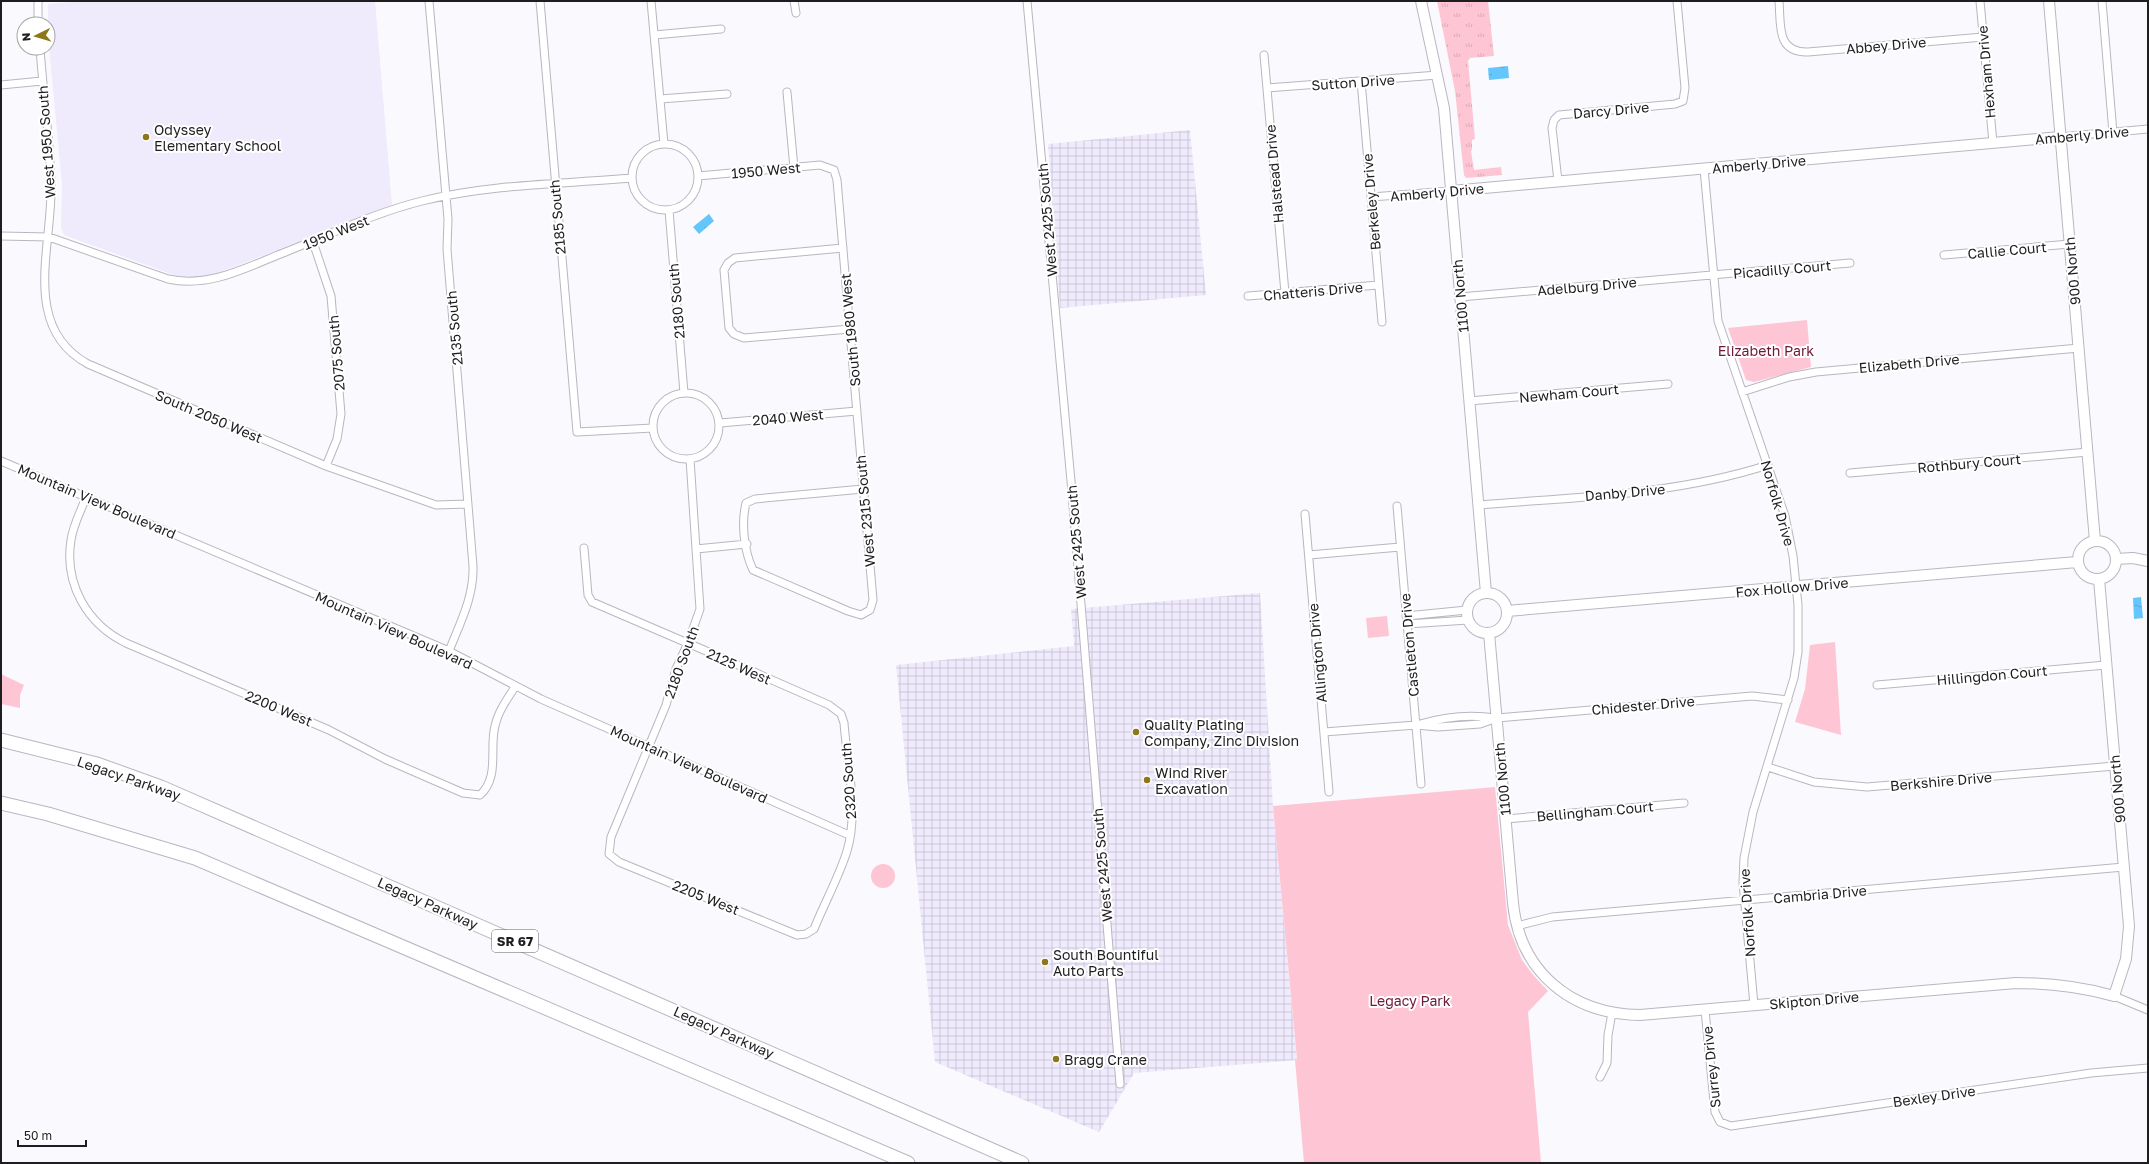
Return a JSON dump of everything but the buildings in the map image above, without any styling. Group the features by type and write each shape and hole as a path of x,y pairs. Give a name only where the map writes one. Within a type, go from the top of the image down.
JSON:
{"highway":[{"name":"Legacy Parkway","path":"1,740 97,764 161,787 1022,1163"},
{"path":"1,803 48,814 195,858 908,1163"}],"street":[{"path":"38,1 38,16"},
{"name":"2135 South","path":"430,1 446,196 448,227 447,249 468,504 473,584 470,602 449,651"},
{"name":"2185 South","path":"540,1 577,432 653,428"},
{"path":"651,1 664,144"},
{"path":"794,1 796,14"},
{"name":"West 2425 South","path":"1027,1 1072,489 1120,1084"},
{"name":"1100 North","path":"1421,1 1444,108 1486,593"},
{"name":"Darcy Drive","path":"1558,181 1552,128 1554,120 1560,115 1675,104 1682,101 1685,88 1677,1"},
{"name":"Abbey Drive","path":"1779,1 1782,33 1789,49 1794,51 1808,52 1983,37"},
{"name":"Hexham Drive","path":"1980,1 1993,143"},
{"name":"900 North","path":"2048,1 2095,541"},
{"path":"2102,1 2113,133"},
{"path":"654,35 720,29"},
{"name":"Halstead Drive","path":"1264,55 1284,293"},
{"name":"West 1950 South","path":"40,56 51,184 49,237"},
{"name":"Sutton Drive","path":"1267,88 1438,75"},
{"path":"1,85 42,81"},
{"name":"Berkeley Drive","path":"1361,81 1382,322"},
{"path":"787,92 794,168"},
{"path":"660,99 727,94"},
{"name":"Amberly Drive","path":"1371,197 2060,138 2148,129"},
{"path":"664,144 677,146 687,153 695,163 698,176 696,188 690,198 681,206 669,210 658,209 648,205 640,198 634,189 632,178 634,165 641,155 652,147 664,144"},
{"name":"1950 West","path":"698,176 825,165 834,170"},
{"name":"Norfolk Drive","path":"1704,169 1718,322 1768,464 1788,530 1796,586 1798,652 1788,700 1753,812 1746,843 1744,877 1745,900 1754,1005"},
{"name":"South 1980 West","path":"834,170 838,180 857,411"},
{"name":"1950 West","path":"1,236 49,237 168,279 183,282 214,280 401,207 446,196 555,184 632,178"},
{"name":"2180 South","path":"669,210 684,392"},
{"name":"South 2050 West","path":"49,237 44,279 46,305 56,333 64,345 75,356 88,364 326,466 436,505 468,504"},
{"name":"2075 South","path":"313,242 331,296 341,410 338,435 326,466"},
{"name":"Callie Court","path":"1944,255 2070,244"},
{"path":"844,248 735,258 728,263 724,270 729,328 734,334 744,338 850,329"},
{"name":"Picadilly Court","path":"1713,275 1850,263"},
{"name":"Adelburg Drive","path":"1460,297 1713,275"},
{"name":"Chatteris Drive","path":"1248,296 1378,285"},
{"name":"Elizabeth Drive","path":"1742,392 1789,377 1816,372 2079,348"},
{"name":"Newham Court","path":"1469,401 1668,384"},
{"path":"684,392 697,394 708,400 716,411 720,423 718,436 712,447 702,455 690,459 677,458 665,452 657,442 653,428 654,416 661,404 671,396 684,392"},
{"name":"2040 West","path":"720,423 857,411"},
{"name":"West 2315 South","path":"747,544 748,560 753,570 848,611 861,615 870,610 873,600 857,411"},
{"name":"Rothbury Court","path":"1850,473 2088,452"},
{"name":"2180 South","path":"609,854 611,837 666,706 676,669 688,643 700,609 690,459"},
{"name":"Mountain View Boulevard","path":"1,461 449,651 515,687 850,835"},
{"name":"Danby Drive","path":"1478,505 1678,487 1723,478 1768,464"},
{"path":"696,549 747,544 743,515 746,503 755,499 863,489"},
{"name":"2200 West","path":"86,497 74,528 70,550 74,585 85,608 102,628 126,643 329,730 385,759 462,793 480,795 488,784 492,772 494,728 496,721 515,687"},
{"name":"Castleton Drive","path":"1397,506 1421,784"},
{"name":"Allington Drive","path":"1305,514 1329,792"},
{"path":"2095,541 2109,546 2116,559 2112,573 2099,579 2084,575 2077,562 2082,547 2095,541"},
{"name":"2125 West","path":"584,548 588,595 592,602 828,705 840,714"},
{"path":"1308,555 1400,548"},
{"path":"2116,559 2133,558 2148,561"},
{"name":"Fox Hollow Drive","path":"1507,611 2077,562"},
{"name":"900 North","path":"2099,579 2129,937 2126,959 2114,996"},
{"path":"1486,593 1501,598 1507,611 1502,626 1489,633 1476,630 1467,615 1472,600 1486,593"},
{"path":"1406,616 1467,615"},
{"path":"1407,624 1467,615"},
{"name":"1100 North","path":"1489,633 1517,926"},
{"name":"Hillingdon Court","path":"1877,685 2106,665"},
{"name":"Chidester Drive","path":"1324,732 1416,725 1438,727 1480,724 1497,718 1752,696 1768,696 1788,700"},
{"name":"2320 South","path":"806,934 814,929 847,850 850,835 852,812 844,723 840,714"},
{"name":"Berkshire Drive","path":"1768,767 1814,782 1867,787 2115,766"},
{"name":"Bellingham Court","path":"1506,819 1684,803"},
{"name":"2205 West","path":"609,854 619,862 797,935 806,934"},
{"name":"Cambria Drive","path":"1517,926 1552,917 2124,867"},
{"name":"Skipton Drive","path":"1517,926 1528,954 1549,981 1563,993 1582,1004 1612,1013 1648,1014 1706,1010 2016,983 2054,984 2087,989 2114,996 2148,1010"},
{"name":"Surrey Drive","path":"1706,1010 1714,1106 1720,1122"},
{"path":"1600,1077 1607,1063 1608,1035 1612,1013"},
{"name":"Bexley Drive","path":"1720,1122 1730,1126 1742,1125 2091,1073 2148,1068"}],"shaded area":[{"path":"82,1 375,1 392,205 221,272 205,276 185,277 174,275 64,235 61,228 62,185 50,56 56,56 56,16 48,16 48,4"},
{"path":"1190,130 1206,295 1060,308 1048,144"},
{"path":"1260,593 1273,806 1297,1060 1134,1073 1099,1132 935,1062 896,665 1074,646 1071,609"}],"green space":[{"path":"1437,1 1488,1 1494,56 1470,58 1468,61 1475,139 1472,140 1471,151 1474,170 1501,167 1502,175 1466,178 1464,175 1455,91"},
{"name":"Elizabeth Park","path":"1807,320 1811,367 1754,382 1746,380 1728,328"},
{"path":"1387,616 1389,636 1368,638 1366,618"},
{"path":"1835,642 1841,735 1795,722 1805,689 1810,645"},
{"path":"1,674 24,685 20,695 20,708 1,704"},
{"name":"Legacy Park","path":"1495,787 1508,925 1522,960 1548,991 1528,1012 1541,1163 1304,1163 1295,1060 1297,1059 1273,806"},
{"path":"883,864 892,867 895,876 892,885 883,888 874,885 871,876 874,867"}],"water":[{"path":"1508,66 1509,78 1489,80 1488,68"},
{"path":"709,214 714,221 699,234 693,227"},
{"path":"2141,597 2143,618 2134,619 2133,598"}],"place":[{"name":"Odyssey Elementary School","path":"146,137"},
{"name":"Quality Plating Company, Zinc Division","path":"1136,732"},
{"name":"Wind River Excavation","path":"1147,780"},
{"name":"South Bountiful Auto Parts","path":"1045,962"},
{"name":"Bragg Crane","path":"1056,1059"}]}
